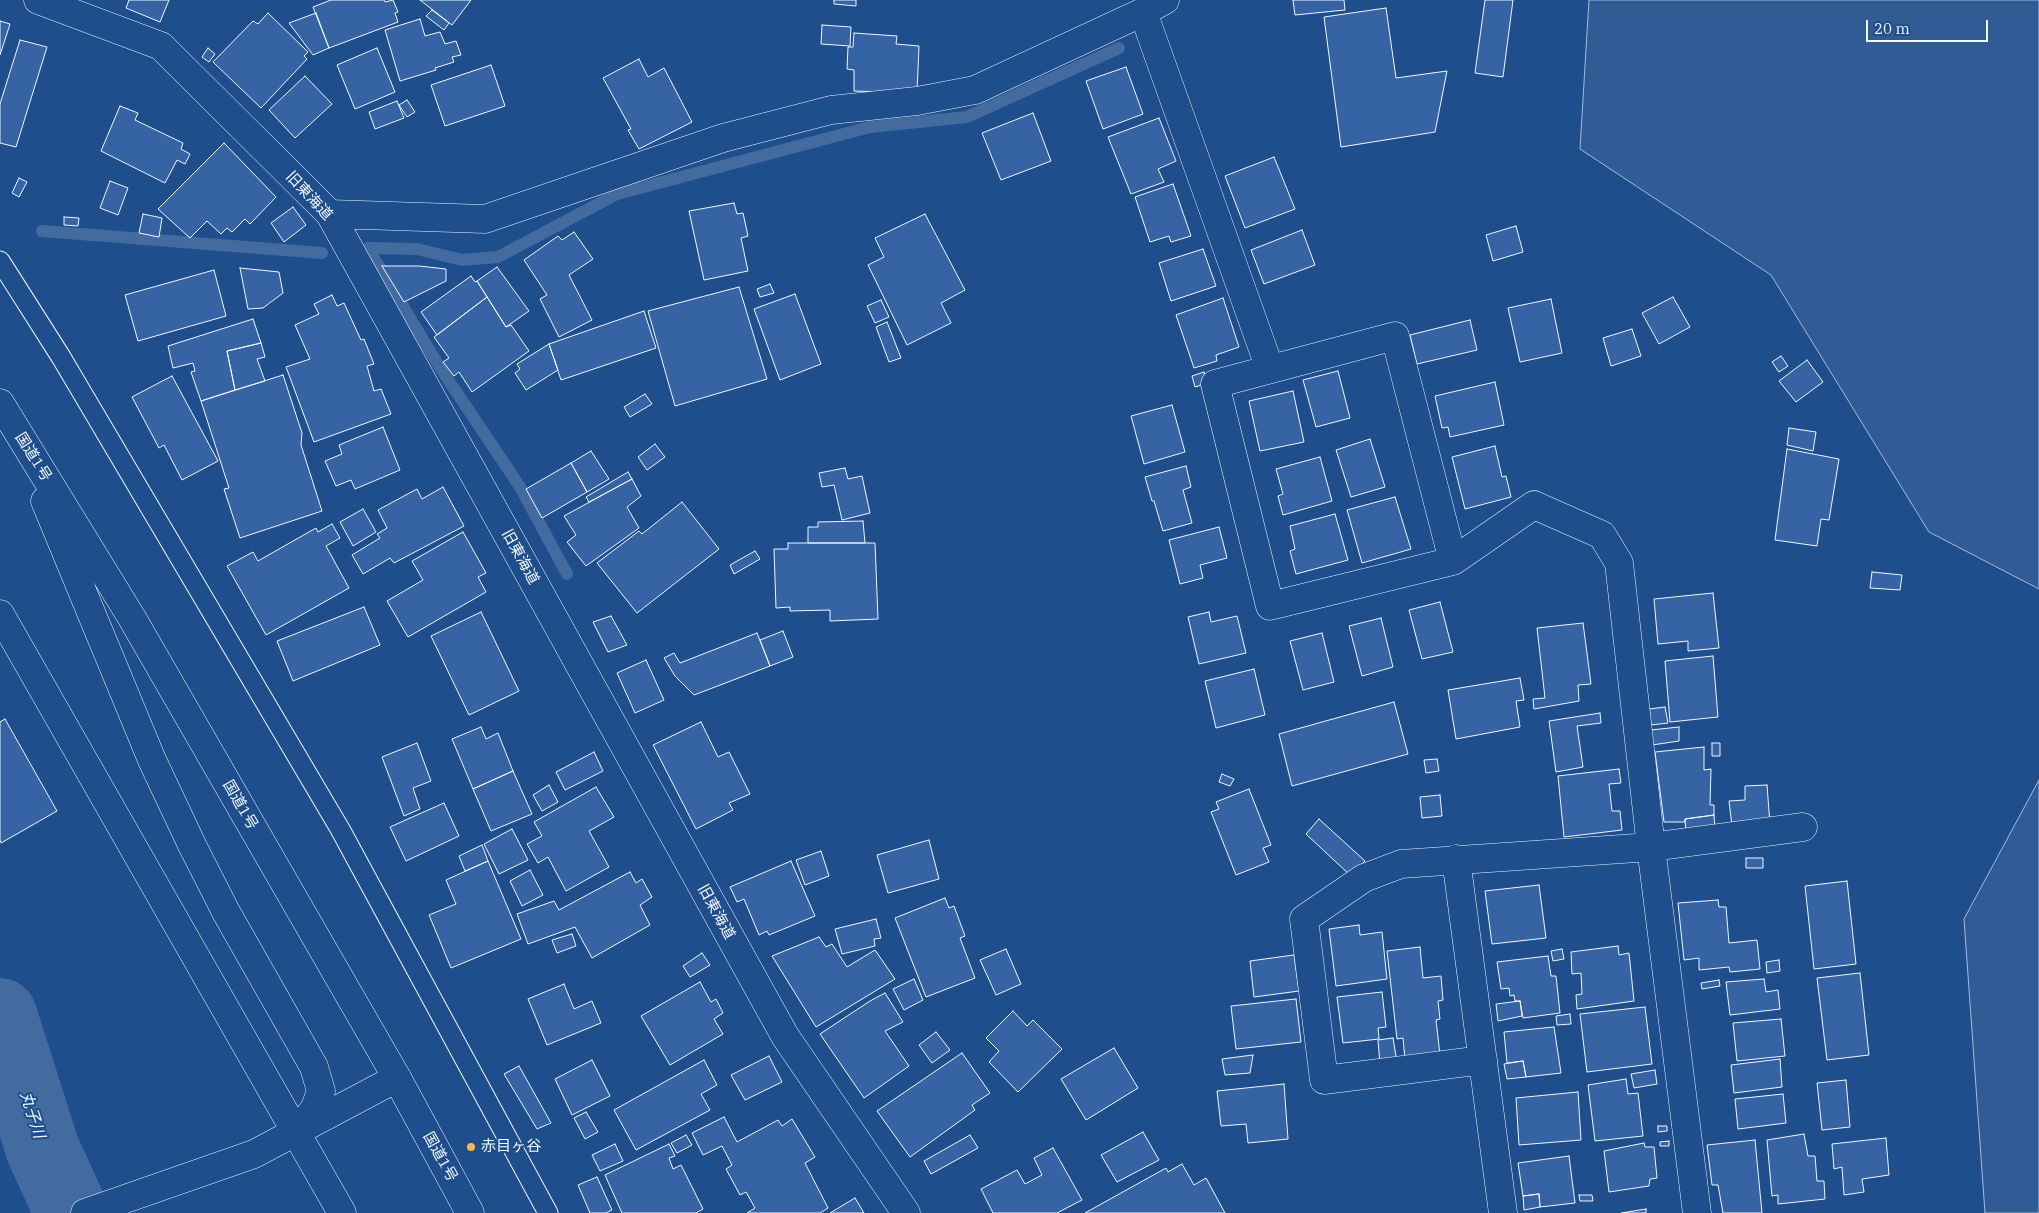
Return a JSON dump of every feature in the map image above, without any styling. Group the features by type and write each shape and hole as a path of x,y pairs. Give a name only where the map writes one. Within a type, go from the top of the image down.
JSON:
{"main road":[{"name":"旧東海道","path":"38,0 161,46 330,214 785,1036 906,1213"},
{"path":"330,214 485,219 723,138 831,110 917,101 975,90 1154,6 1270,369"},
{"path":"1453,561 1395,336 1215,384 1270,606 1453,561 1534,505 1602,535 1619,563 1651,847 1697,1213"},
{"path":"6,413 152,760 226,912 314,1067 321,1091 315,1108 297,1132"},
{"name":"国道1号","path":"6,413 132,618 396,1078 470,1213"},
{"path":"0,614 342,1213"},
{"path":"1483,1060 1324,1080 1304,919 1364,878 1402,864 1651,847 1803,827"},
{"path":"1456,859 1503,1213"},
{"path":"95,1210 254,1154 396,1078"}],"lane":[{"path":"0,261 61,357 340,829 548,1213"}],"shaded area":[{"path":"1589,0 2039,0 2039,589 1929,532 1771,275 1580,149"},
{"path":"2039,780 2039,1213 1985,1213 1964,919"}],"building":[{"path":"129,0 169,0 160,22 126,8"},
{"path":"331,0 384,0 385,2 393,0 398,12 395,13 398,22 329,48 313,7"},
{"path":"420,0 471,0 452,25"},
{"path":"834,0 856,0 856,6 834,4"},
{"path":"1293,0 1344,0 1345,10 1295,15"},
{"path":"1485,0 1513,0 1503,77 1475,73"},
{"path":"1386,8 1396,78 1447,71 1435,132 1341,147 1324,17"},
{"path":"432,10 449,23 444,30 426,16"},
{"path":"268,13 308,52 304,56 307,59 261,108 213,62 253,21 258,24"},
{"path":"316,13 329,48 313,55 289,23"},
{"path":"420,19 425,36 440,32 445,44 456,41 461,55 452,57 454,62 435,68 436,70 400,81 385,30"},
{"path":"0,21 10,24 0,55"},
{"path":"822,25 851,27 850,46 821,44"},
{"path":"854,33 897,36 896,44 919,46 917,93 854,91 854,70 847,69 848,47 853,47"},
{"path":"20,40 47,47 16,147 0,143 0,104"},
{"path":"208,48 215,54 209,62 202,57"},
{"path":"377,48 395,92 355,109 337,65"},
{"path":"639,59 648,77 664,68 692,122 639,149 628,130 631,129 603,78"},
{"path":"491,65 505,106 445,126 431,85"},
{"path":"1126,67 1143,114 1103,129 1086,81"},
{"path":"305,76 332,104 295,138 269,110"},
{"path":"407,100 415,112 407,117 399,105"},
{"path":"397,101 404,118 375,129 369,112"},
{"path":"120,106 138,113 135,120 183,143 181,149 190,154 185,164 177,160 165,183 101,151"},
{"path":"1033,113 1051,161 1001,180 982,133"},
{"path":"1159,118 1176,161 1158,169 1164,182 1131,194 1108,137"},
{"path":"224,143 276,197 250,224 245,219 232,232 227,228 221,234 207,221 190,238 158,209"},
{"path":"1274,157 1295,209 1245,228 1225,176"},
{"path":"19,178 27,182 19,197 12,193"},
{"path":"110,181 128,188 118,215 100,208"},
{"path":"1173,184 1191,236 1171,242 1169,236 1150,242 1135,197"},
{"path":"734,203 737,214 743,213 748,236 741,238 748,271 704,280 689,211"},
{"path":"293,207 306,225 284,242 271,223"},
{"path":"143,214 162,218 159,237 139,233"},
{"path":"925,214 965,290 941,303 951,323 907,345 868,265 884,257 875,238"},
{"path":"64,217 79,218 78,226 64,225"},
{"path":"1516,226 1523,252 1493,261 1486,235"},
{"path":"1302,230 1315,265 1264,284 1251,250"},
{"path":"574,232 593,259 569,275 592,320 559,337 540,299 547,295 524,260 558,236 562,240"},
{"path":"1203,249 1216,286 1171,301 1159,263"},
{"path":"382,266 419,266 446,269 446,281 404,302"},
{"path":"497,267 529,311 506,327 477,281"},
{"path":"240,268 279,272 283,293 263,308 248,309"},
{"path":"214,270 226,316 138,341 125,295"},
{"path":"471,276 475,282 477,281 487,297 437,335 421,312"},
{"path":"770,284 774,293 760,297 757,289"},
{"path":"739,287 767,379 675,406 648,311"},
{"path":"795,294 821,364 780,380 754,309"},
{"path":"332,295 337,306 344,303 361,340 364,339 374,364 367,366 374,391 381,389 391,414 314,442 286,367 310,359 295,325 319,314 314,304"},
{"path":"487,297 506,327 511,325 529,351 472,392 459,372 454,376 443,362 449,358 434,337"},
{"path":"1673,297 1690,327 1659,344 1642,313"},
{"path":"1223,298 1239,347 1216,355 1217,361 1194,368 1176,315"},
{"path":"1551,299 1562,353 1520,362 1508,308"},
{"path":"881,300 889,317 875,323 867,306"},
{"path":"644,311 656,348 561,380 549,344"},
{"path":"253,319 261,343 227,351 235,390 201,401 191,372 195,371 193,363 173,368 168,346"},
{"path":"1470,320 1477,350 1417,364 1410,335"},
{"path":"887,322 901,358 889,362 876,327"},
{"path":"1632,329 1641,356 1611,366 1603,338"},
{"path":"261,343 265,357 257,359 265,381 235,390 227,351"},
{"path":"549,344 558,370 526,390 515,373 520,369 517,364"},
{"path":"1781,356 1788,366 1779,372 1772,362"},
{"path":"1807,360 1823,382 1796,402 1779,381"},
{"path":"1338,371 1350,418 1316,427 1303,380"},
{"path":"1204,372 1208,383 1195,387 1192,376"},
{"path":"283,375 302,433 301,445 322,511 240,538 224,489 229,488 201,401"},
{"path":"172,376 218,461 182,480 164,445 159,448 132,397"},
{"path":"1495,382 1504,425 1450,437 1448,427 1442,428 1435,396"},
{"path":"1293,391 1304,442 1260,451 1249,401"},
{"path":"645,394 652,404 630,417 624,407"},
{"path":"1172,405 1185,452 1144,464 1131,416"},
{"path":"383,427 400,470 355,489 351,480 336,486 325,461 342,454 339,445"},
{"path":"1789,428 1816,432 1813,451 1787,445"},
{"path":"1370,439 1385,487 1351,497 1336,450"},
{"path":"655,444 665,457 647,470 638,457"},
{"path":"1495,446 1502,477 1506,476 1511,497 1465,509 1452,457"},
{"path":"1787,449 1839,459 1829,520 1821,519 1817,546 1775,540"},
{"path":"591,451 609,479 587,492 571,463"},
{"path":"1320,457 1332,501 1283,515 1278,496 1283,494 1276,469"},
{"path":"571,463 587,492 542,518 526,489"},
{"path":"1186,466 1191,487 1183,490 1192,523 1163,531 1145,477"},
{"path":"845,468 848,479 862,476 870,513 842,520 834,485 822,487 819,473"},
{"path":"628,472 632,479 589,502 586,497"},
{"path":"632,479 641,496 627,507 639,528 586,566 567,542 576,535 564,516"},
{"path":"443,487 464,526 394,563 390,558 363,574 352,555 380,538 377,534 387,528 378,510 417,489 422,499"},
{"path":"1395,497 1411,549 1362,563 1347,510"},
{"path":"682,502 719,549 637,613 597,563 639,531 642,534"},
{"path":"363,509 376,532 353,546 340,522"},
{"path":"1335,514 1348,560 1296,574 1290,551 1295,549 1290,526"},
{"path":"863,521 865,543 808,543 808,527 818,527 818,522"},
{"path":"332,524 340,538 326,546 349,588 266,635 227,566 253,552 258,561 316,528 318,532"},
{"path":"1219,527 1227,558 1200,565 1203,578 1180,584 1169,540"},
{"path":"463,532 486,573 478,577 486,592 408,637 387,601 423,580 412,561"},
{"path":"788,543 875,543 878,619 830,621 830,610 790,611 790,607 776,608 774,549 788,549"},
{"path":"755,551 760,559 734,574 730,565"},
{"path":"1872,572 1902,575 1900,590 1870,588"},
{"path":"1713,593 1719,648 1688,651 1688,641 1658,644 1654,599"},
{"path":"1440,602 1453,652 1422,659 1409,610"},
{"path":"364,607 380,645 293,681 277,641"},
{"path":"481,612 519,691 469,715 431,636"},
{"path":"1209,612 1211,622 1237,616 1246,653 1199,664 1188,617"},
{"path":"611,616 627,645 608,652 593,622"},
{"path":"1381,618 1393,667 1362,676 1349,626"},
{"path":"1583,623 1591,684 1578,685 1579,701 1534,709 1533,699 1545,698 1537,628"},
{"path":"783,631 793,657 770,666 760,640"},
{"path":"757,633 770,666 694,695 675,676 664,658 674,653 680,663"},
{"path":"1322,633 1334,682 1303,690 1290,641"},
{"path":"1713,656 1718,717 1670,722 1665,661"},
{"path":"646,660 664,700 635,713 617,673"},
{"path":"1254,669 1265,715 1216,728 1205,681"},
{"path":"1520,678 1524,700 1516,701 1520,727 1456,739 1448,690"},
{"path":"1394,702 1408,754 1292,786 1279,734"},
{"path":"1665,707 1668,723 1651,725 1649,709"},
{"path":"1600,713 1601,723 1577,726 1583,767 1556,772 1549,721"},
{"path":"5,719 57,811 1,843 0,722"},
{"path":"701,722 718,757 729,752 750,794 729,803 733,810 696,829 653,745"},
{"path":"481,727 486,739 498,733 513,771 473,789 452,739"},
{"path":"1679,727 1679,741 1652,745 1651,730"},
{"path":"417,743 431,781 413,788 420,809 404,816 382,757"},
{"path":"1712,743 1720,743 1720,756 1712,756"},
{"path":"1704,747 1704,770 1711,769 1710,805 1714,805 1714,815 1685,819 1685,822 1664,822 1655,752"},
{"path":"594,752 603,771 565,790 556,772"},
{"path":"1437,759 1439,771 1426,773 1424,760"},
{"path":"1619,769 1621,783 1609,784 1612,811 1620,811 1622,830 1564,837 1558,776"},
{"path":"513,771 532,814 491,831 473,789"},
{"path":"1222,774 1234,779 1230,786 1219,782"},
{"path":"549,785 558,802 542,811 533,795"},
{"path":"1767,785 1770,824 1732,826 1729,801 1745,800 1745,786"},
{"path":"596,787 614,817 589,831 609,867 566,891 548,857 538,863 527,844 542,836 534,822"},
{"path":"1249,789 1271,845 1263,848 1269,862 1236,875 1211,812 1219,809 1216,802"},
{"path":"1440,795 1442,816 1422,818 1420,797"},
{"path":"444,803 459,836 406,861 390,827"},
{"path":"1714,815 1715,829 1686,833 1685,819"},
{"path":"1319,819 1365,861 1351,876 1306,834"},
{"path":"512,829 528,860 499,874 484,844"},
{"path":"929,840 939,879 888,893 877,855"},
{"path":"482,845 488,861 465,871 459,856"},
{"path":"821,851 829,876 805,885 796,860"},
{"path":"1746,858 1763,858 1763,868 1746,868"},
{"path":"488,861 521,939 451,968 429,915 456,904 446,880"},
{"path":"791,861 815,916 769,935 767,931 759,935 744,899 737,902 730,887"},
{"path":"530,870 543,895 522,906 510,881"},
{"path":"630,872 636,883 642,879 652,897 640,905 650,925 592,958 575,927 528,944 517,914 554,901 559,910"},
{"path":"1847,881 1856,964 1814,969 1805,886"},
{"path":"1539,885 1546,938 1492,944 1485,891"},
{"path":"945,898 949,908 954,906 965,936 960,938 975,978 926,997 895,918"},
{"path":"1718,900 1719,907 1726,907 1729,943 1757,940 1760,969 1730,972 1729,967 1699,970 1699,958 1684,960 1678,903"},
{"path":"876,919 881,938 874,939 875,946 842,954 835,929"},
{"path":"1359,925 1360,935 1382,932 1387,979 1336,986 1329,929"},
{"path":"572,934 576,946 557,953 552,940"},
{"path":"819,937 826,947 832,944 847,967 875,950 895,979 816,1027 772,956"},
{"path":"1618,946 1619,955 1629,953 1634,1001 1577,1009 1576,995 1582,994 1581,973 1572,974 1571,952"},
{"path":"1420,947 1423,978 1441,976 1443,1000 1438,1001 1440,1019 1436,1020 1440,1055 1405,1059 1403,1038 1397,1039 1387,951"},
{"path":"1006,949 1021,984 996,995 980,960"},
{"path":"1562,949 1564,959 1553,961 1551,951"},
{"path":"702,953 710,965 690,977 683,966"},
{"path":"1294,955 1299,991 1254,997 1250,961"},
{"path":"1548,956 1551,976 1556,976 1560,1013 1523,1018 1520,1001 1515,1001 1514,995 1510,996 1509,988 1501,989 1497,962"},
{"path":"1779,960 1780,971 1767,973 1766,962"},
{"path":"1860,973 1869,1055 1827,1060 1817,978"},
{"path":"914,979 923,1000 904,1010 893,989"},
{"path":"1764,979 1766,992 1778,990 1780,1009 1730,1015 1726,982"},
{"path":"1719,980 1720,986 1702,989 1701,983"},
{"path":"700,982 711,1002 716,999 723,1013 714,1019 723,1034 670,1065 641,1016"},
{"path":"564,984 574,1009 592,1001 601,1023 547,1045 528,999"},
{"path":"1382,992 1386,1027 1378,1028 1379,1039 1343,1043 1337,997"},
{"path":"885,993 903,1022 885,1031 909,1066 864,1098 820,1034"},
{"path":"1296,999 1301,1042 1236,1049 1231,1006"},
{"path":"1520,1001 1522,1016 1498,1021 1496,1004"},
{"path":"1645,1007 1652,1064 1587,1072 1580,1014"},
{"path":"1013,1011 1027,1026 1033,1020 1062,1049 1018,1092 989,1062 999,1051 986,1038"},
{"path":"1570,1014 1571,1024 1557,1025 1556,1016"},
{"path":"1781,1019 1785,1056 1737,1061 1733,1023"},
{"path":"1554,1027 1561,1073 1526,1077 1523,1061 1507,1063 1504,1032"},
{"path":"936,1032 950,1050 932,1063 919,1045"},
{"path":"1393,1038 1397,1062 1380,1064 1378,1040"},
{"path":"1114,1048 1138,1088 1086,1120 1061,1079"},
{"path":"962,1053 990,1093 972,1105 975,1110 910,1157 877,1111"},
{"path":"1253,1055 1250,1073 1225,1075 1222,1059"},
{"path":"769,1056 782,1082 745,1100 731,1075"},
{"path":"1780,1059 1782,1087 1734,1093 1731,1065"},
{"path":"592,1060 610,1096 572,1115 555,1079"},
{"path":"704,1060 717,1085 701,1094 710,1110 636,1150 614,1110"},
{"path":"1523,1061 1526,1077 1507,1079 1504,1064"},
{"path":"519,1066 551,1123 537,1129 504,1074"},
{"path":"1655,1070 1657,1084 1634,1088 1631,1074"},
{"path":"1626,1079 1628,1094 1638,1093 1643,1136 1595,1141 1588,1085"},
{"path":"1846,1080 1850,1127 1822,1130 1817,1083"},
{"path":"1284,1084 1288,1139 1248,1143 1246,1124 1221,1126 1217,1091"},
{"path":"1578,1092 1581,1140 1519,1145 1516,1098"},
{"path":"1783,1094 1786,1123 1738,1129 1735,1099"},
{"path":"586,1112 598,1132 585,1139 574,1118"},
{"path":"724,1117 737,1142 778,1120 782,1126 792,1119 815,1157 805,1163 828,1208 820,1213 747,1213 755,1208 746,1192 740,1195 726,1169 732,1165 722,1146 703,1155 692,1133"},
{"path":"1658,1126 1667,1126 1667,1131 1658,1132"},
{"path":"1143,1132 1159,1160 1117,1182 1101,1155"},
{"path":"1804,1134 1808,1156 1815,1156 1817,1181 1824,1181 1825,1199 1778,1204 1778,1195 1772,1196 1767,1140"},
{"path":"686,1135 692,1145 677,1153 671,1143"},
{"path":"970,1135 978,1148 931,1174 924,1161"},
{"path":"1886,1138 1889,1175 1862,1179 1864,1192 1844,1195 1842,1167 1834,1169 1832,1144"},
{"path":"1755,1140 1762,1213 1723,1213 1718,1185 1712,1185 1707,1145"},
{"path":"1669,1141 1669,1146 1660,1146 1660,1142"},
{"path":"1644,1143 1645,1147 1654,1147 1657,1178 1650,1179 1649,1186 1609,1192 1604,1151"},
{"path":"615,1144 623,1161 600,1171 592,1155"},
{"path":"669,1144 675,1156 669,1158 673,1169 681,1165 703,1209 696,1213 622,1213 605,1175"},
{"path":"1053,1148 1082,1200 1057,1213 993,1213 981,1189 1017,1170 1025,1184 1042,1175 1034,1158"},
{"path":"1569,1156 1575,1203 1540,1207 1539,1194 1523,1196 1518,1163"},
{"path":"1182,1164 1194,1185 1206,1178 1225,1213 1085,1213 1166,1168 1168,1172"},
{"path":"597,1177 612,1210 606,1213 590,1213 578,1185"},
{"path":"1539,1194 1540,1207 1524,1210 1523,1196"},
{"path":"1579,1195 1592,1195 1593,1201 1580,1201"},
{"path":"855,1198 864,1213 830,1213"},
{"path":"1646,1209 1646,1213 1621,1213"}],"waterway":[{"path":"368,248 417,249 462,260 498,257 617,194 870,127 967,117 1119,48"},
{"path":"42,231 322,253"},
{"path":"368,248 439,366 520,487 567,574"},
{"name":"丸子川","path":"0,1015 43,1150 72,1213"}],"place":[{"name":"赤目ヶ谷","path":"471,1147"}]}
